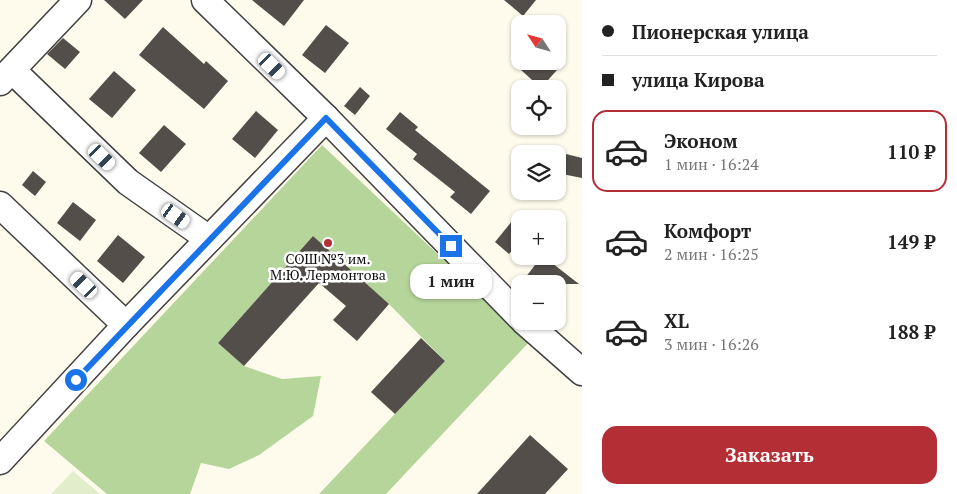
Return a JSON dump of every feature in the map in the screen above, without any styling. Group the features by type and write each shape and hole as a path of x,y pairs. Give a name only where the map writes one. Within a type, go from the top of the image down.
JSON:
{"street":[{"path":"78,0 6,76 128,182 209,239"},
{"path":"205,0 326,118 511,308"},
{"path":"0,461 126,326 326,118"},
{"path":"0,205 126,326"},
{"path":"534,330 582,372"}],"green space":[{"name":"СОШ №3 им. М.Ю. Лермонтова","path":"322,145 511,323 511,330 518,330 530,341 386,494 319,494 445,361 389,304 313,236 218,343 244,366 282,379 321,376 313,416 259,455 229,469 201,463 190,494 107,494 44,441"},
{"path":"73,471 100,494 51,494"}],"building":[{"path":"104,0 143,0 125,19"},
{"path":"252,0 304,0 284,26"},
{"path":"504,0 536,0 522,15"},
{"path":"326,25 349,43 325,73 302,55"},
{"path":"163,27 204,64 206,61 228,81 204,109 139,55"},
{"path":"63,38 80,52 65,69 47,54"},
{"path":"521,70 557,70 548,80 532,80"},
{"path":"114,71 136,90 112,118 89,99"},
{"path":"360,87 370,96 355,115 344,106"},
{"path":"256,111 278,130 255,158 232,139"},
{"path":"400,112 418,127 415,130 490,191 471,214 450,197 455,192 413,159 417,154 386,129"},
{"path":"164,125 186,144 161,172 139,153"},
{"path":"566,154 582,158 582,178 566,175"},
{"path":"33,171 46,182 35,196 22,185"},
{"path":"73,202 96,220 80,241 57,223"},
{"path":"511,222 511,252 509,254 495,242"},
{"path":"118,235 145,257 123,283 97,261"},
{"path":"313,236 389,304 357,341 333,320 346,306 319,283 244,366 218,343"},
{"path":"535,265 555,265 579,284 566,284 566,275 527,275"},
{"path":"421,338 445,361 395,414 371,392"},
{"path":"530,435 568,469 545,494 477,494"}],"place":[{"name":"СОШ №3 им. М.Ю. Лермонтова","path":"328,243"}],"route":[{"path":"76,380 326,118 451,246"}]}
